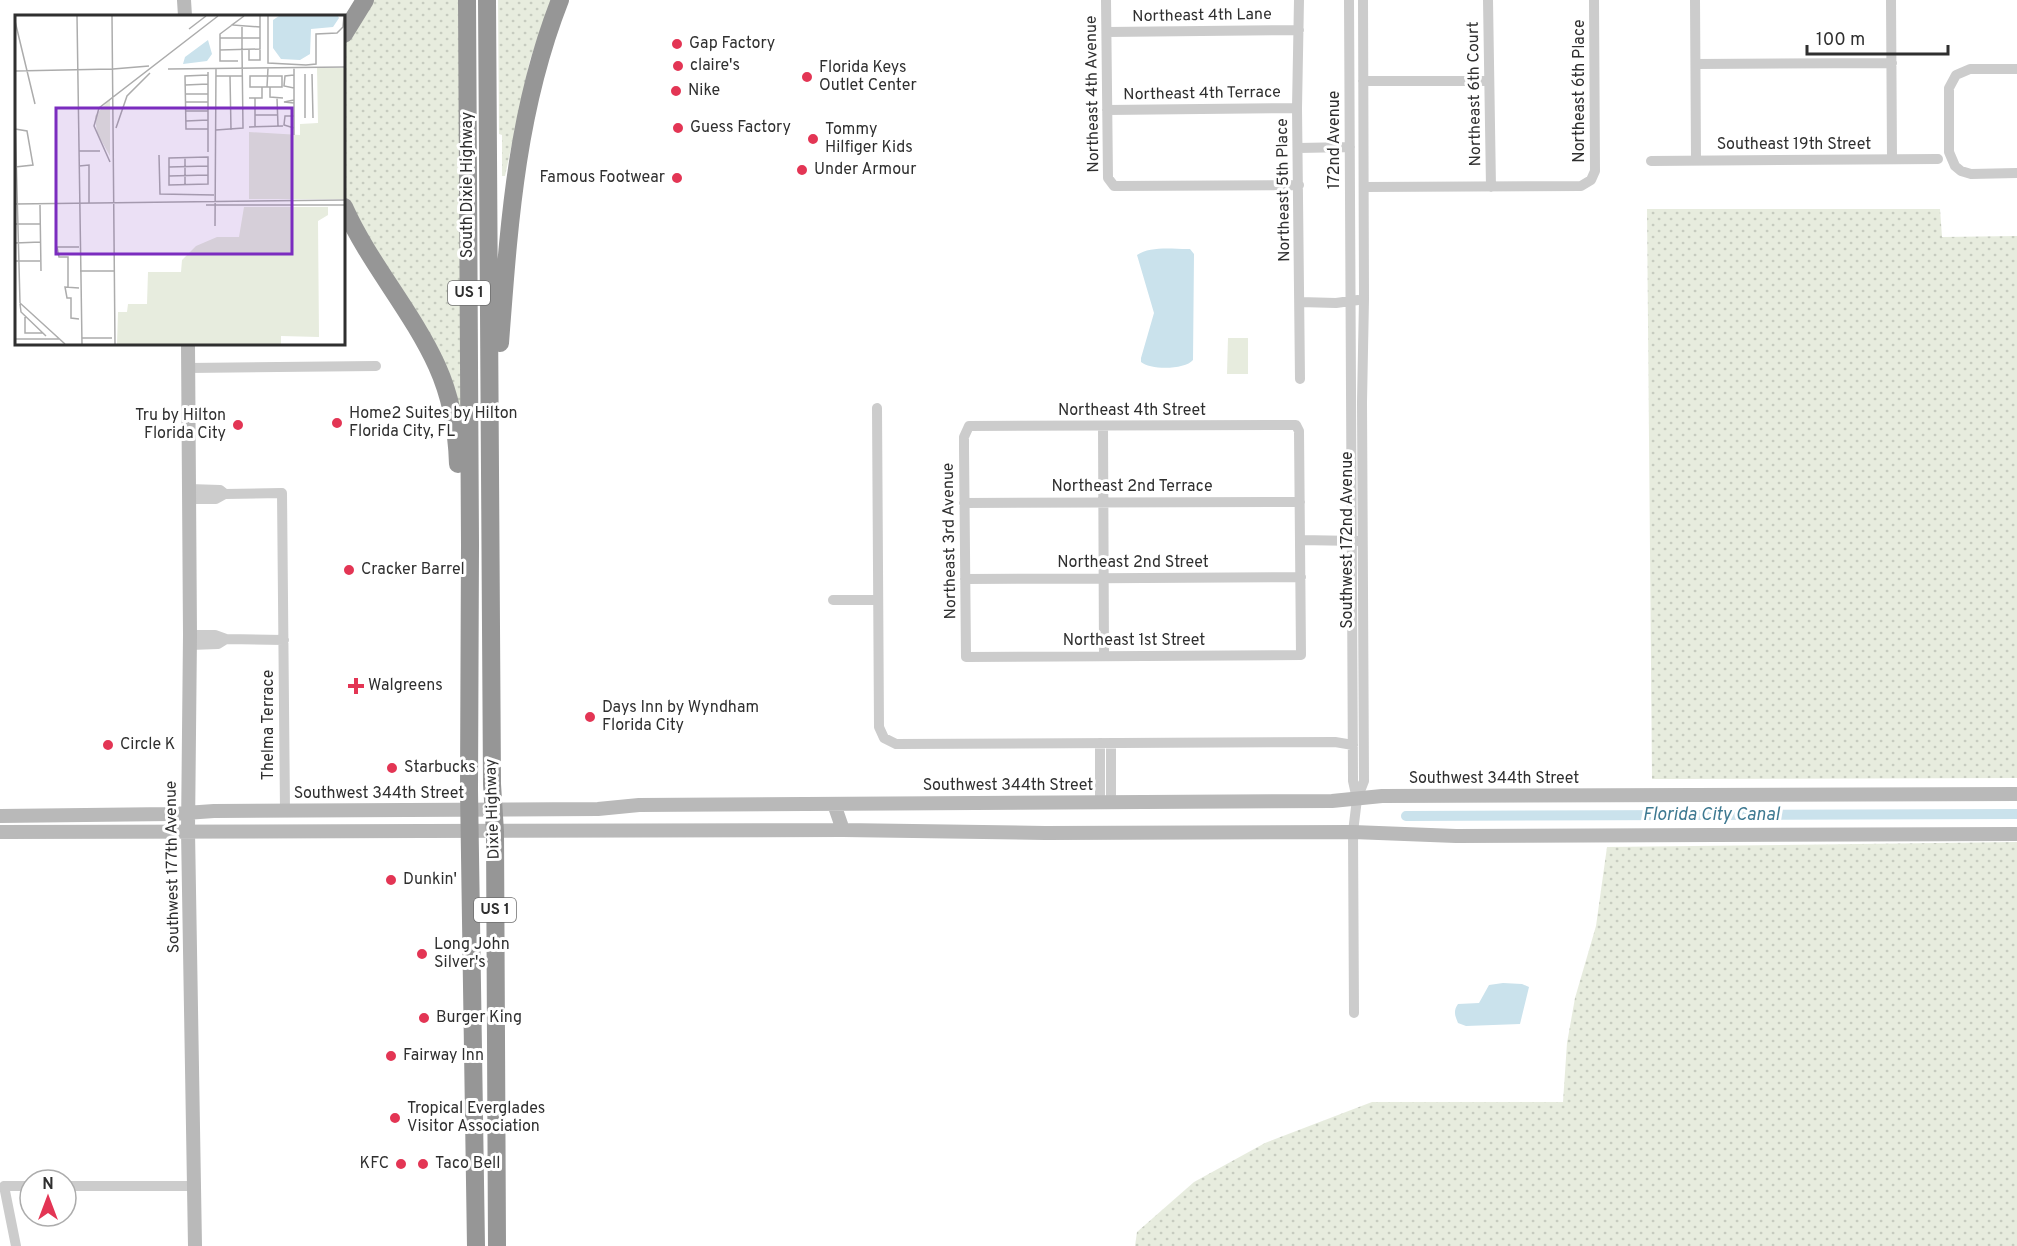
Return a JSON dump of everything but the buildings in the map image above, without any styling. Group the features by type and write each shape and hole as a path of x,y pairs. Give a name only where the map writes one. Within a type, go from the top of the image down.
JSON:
{"highway":[{"path":"345,32 365,0"},
{"name":"South Dixie Highway","path":"467,0 470,587"},
{"name":"South Dixie Highway","path":"487,0 490,373"},
{"path":"490,373 499,353 520,139 536,71 560,0"},
{"path":"345,209 369,255 431,353 445,386 456,430 462,561 470,587"},
{"name":"Dixie Highway","path":"490,373 497,1246"},
{"name":"Dixie Highway","path":"470,587 471,1031 476,1246"}],"main road":[{"path":"184,0 185,15"},
{"name":"Southwest 177th Avenue","path":"188,345 190,640 188,831 195,1246"},
{"name":"Southwest 344th Street","path":"0,816 608,809 639,805 1332,801 1394,796 2017,794"},
{"path":"834,804 843,830"},
{"path":"843,830 849,804"},
{"path":"0,832 843,830 1045,833 1353,832 1456,836 2017,834"}],"street":[{"name":"Northeast 4th Avenue","path":"1107,0 1108,178 1114,186 1299,185"},
{"name":"Northeast 5th Place","path":"1299,0 1297,108 1300,379"},
{"name":"172nd Avenue","path":"1349,0 1351,280"},
{"name":"172nd Avenue","path":"1363,0 1364,279"},
{"name":"Northeast 6th Court","path":"1488,0 1491,187"},
{"name":"Northeast 6th Place","path":"1491,187 1581,186 1591,180 1595,171 1594,0"},
{"path":"1695,0 1696,160"},
{"path":"1891,0 1892,159"},
{"name":"Northeast 4th Lane","path":"1107,32 1299,30"},
{"path":"1696,64 1892,63"},
{"path":"2017,69 1970,69 1956,75 1949,88 1949,152 1955,166 1961,171 1971,174 2017,173"},
{"path":"1364,81 1489,81"},
{"name":"Northeast 4th Terrace","path":"1107,110 1297,108"},
{"path":"1299,148 1350,147"},
{"name":"Southeast 19th Street","path":"1651,161 1938,159"},
{"path":"1364,187 1491,187"},
{"name":"Southwest 172nd Avenue","path":"1357,799 1353,781 1353,745 1364,279"},
{"name":"Southwest 172nd Avenue","path":"1351,280 1364,781 1357,799 1353,832 1354,1013"},
{"path":"1300,302 1364,299"},
{"path":"188,368 376,366"},
{"path":"877,408 879,727 880,733 890,742 896,744 1335,741 1353,745"},
{"name":"Northeast 4th Street","path":"969,426 1296,425 1299,431 1300,502"},
{"name":"Northeast 3rd Avenue","path":"966,657 964,437 969,426"},
{"path":"1103,426 1104,656"},
{"name":"Thelma Terrace","path":"188,494 220,490 225,494 282,493 285,811"},
{"path":"1300,502 1300,578"},
{"name":"Northeast 2nd Terrace","path":"964,503 1300,502"},
{"path":"1300,540 1357,541"},
{"name":"Northeast 2nd Street","path":"965,579 1300,578"},
{"name":"Northeast 1st Street","path":"966,657 1301,655 1300,578"},
{"path":"833,600 878,600"},
{"path":"190,640 215,635 226,639 284,640"},
{"path":"1105,743 1105,802"},
{"path":"16,1246 4,1186 18,1186"},
{"path":"78,1186 194,1186"}],"shaded area":[{"path":"374,0 459,0 463,411 457,411 351,213 345,198 345,46 350,33"},
{"path":"498,0 552,0 530,60 505,176 502,176 502,135 499,134"},
{"path":"1647,209 1940,209 1942,237 2017,236 2017,778 1652,779"},
{"path":"1228,338 1248,338 1248,374 1227,374"},
{"path":"2017,842 2017,1246 1135,1246 1137,1232 1194,1182 1265,1143 1372,1102 1563,1102 1567,1043 1575,998 1596,926 1607,847"}],"water":[{"path":"1155,249 1190,249 1194,254 1193,360 1183,366 1175,367 1159,368 1145,365 1141,362 1141,358 1154,313 1137,255"},
{"path":"1522,984 1529,987 1520,1024 1466,1026 1458,1023 1455,1009 1458,1004 1479,1003 1489,985"}],"waterway":[{"name":"Florida City Canal","path":"1406,816 2017,814"}],"place":[{"name":"Gap Factory","path":"677,44"},
{"name":"claire's","path":"678,66"},
{"name":"Florida Keys Outlet Center","path":"807,77"},
{"name":"Nike","path":"676,91"},
{"name":"Guess Factory","path":"678,128"},
{"name":"Tommy Hilfiger Kids","path":"813,139"},
{"name":"Under Armour","path":"802,170"},
{"name":"Famous Footwear","path":"677,178"},
{"name":"Home2 Suites by Hilton Florida City, FL","path":"337,423"},
{"name":"Tru by Hilton Florida City","path":"238,425"},
{"name":"Cracker Barrel","path":"349,570"},
{"name":"Walgreens","path":"356,686"},
{"name":"Days Inn by Wyndham Florida City","path":"590,717"},
{"name":"Circle K","path":"108,745"},
{"name":"Starbucks","path":"392,768"},
{"name":"Dunkin'","path":"391,880"},
{"name":"Long John Silver's","path":"422,954"},
{"name":"Burger King","path":"424,1018"},
{"name":"Fairway Inn","path":"391,1056"},
{"name":"Tropical Everglades Visitor Association","path":"395,1118"},
{"name":"KFC","path":"401,1164"},
{"name":"Taco Bell","path":"423,1164"}]}
